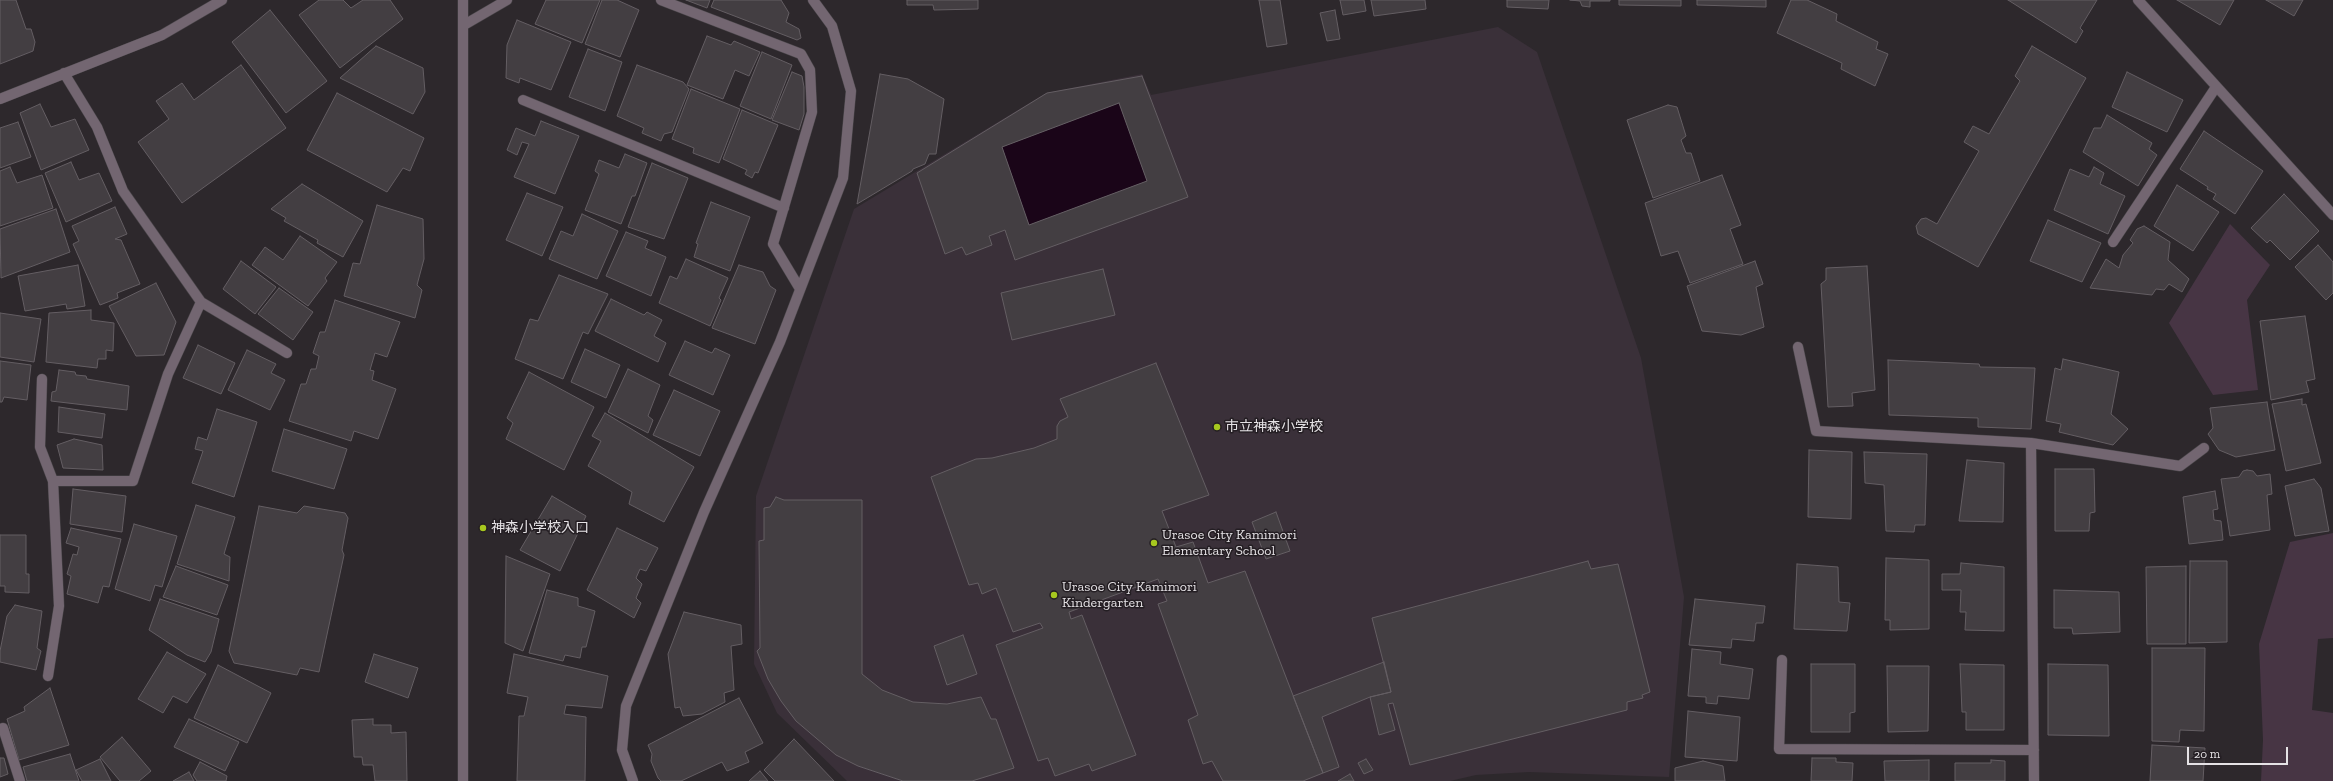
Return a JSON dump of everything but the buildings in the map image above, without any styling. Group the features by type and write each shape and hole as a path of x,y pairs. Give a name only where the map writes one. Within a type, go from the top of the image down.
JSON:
{"street":[{"path":"0,99 162,35 222,0"},
{"path":"463,781 464,0"},
{"path":"464,25 507,0"},
{"path":"661,0 801,54 810,70 812,112 773,244 800,289"},
{"path":"633,781 622,750 626,706 704,512 780,342 843,178 851,91 832,26 813,0"},
{"path":"2138,0 2333,215"},
{"path":"64,74 97,127 122,191 201,302 287,353"},
{"path":"2113,242 2216,87"},
{"path":"522,100 784,208"},
{"path":"53,481 133,481 168,374 201,302"},
{"path":"1798,347 1816,431 2031,443 2180,466 2204,448"},
{"path":"42,379 40,447 53,481 59,606 48,676"},
{"path":"2031,443 2034,781"},
{"path":"1782,660 1779,749 2034,750"},
{"path":"3,728 20,781"}],"shaded area":[{"name":"市立神森小学校","path":"1498,27 1537,52 1641,358 1684,597 1669,777 1529,772 1476,775 1450,781 847,781 777,713 754,664 756,496 854,209 1046,93 1142,74 1151,95"},
{"path":"1119,103 1147,181 1029,225 1002,147"},
{"path":"2230,224 2270,265 2247,300 2258,390 2213,395 2169,323"},
{"path":"2333,533 2333,638 2318,639 2312,710 2333,713 2333,781 2261,781 2263,740 2259,644 2290,542"}],"place":[{"name":"市立神森小学校","path":"1217,427"},
{"name":"神森小学校入口","path":"483,528"},
{"name":"Urasoe City Kamimori Elementary School","path":"1154,543"},
{"name":"Urasoe City Kamimori Kindergarten","path":"1054,595"}]}
